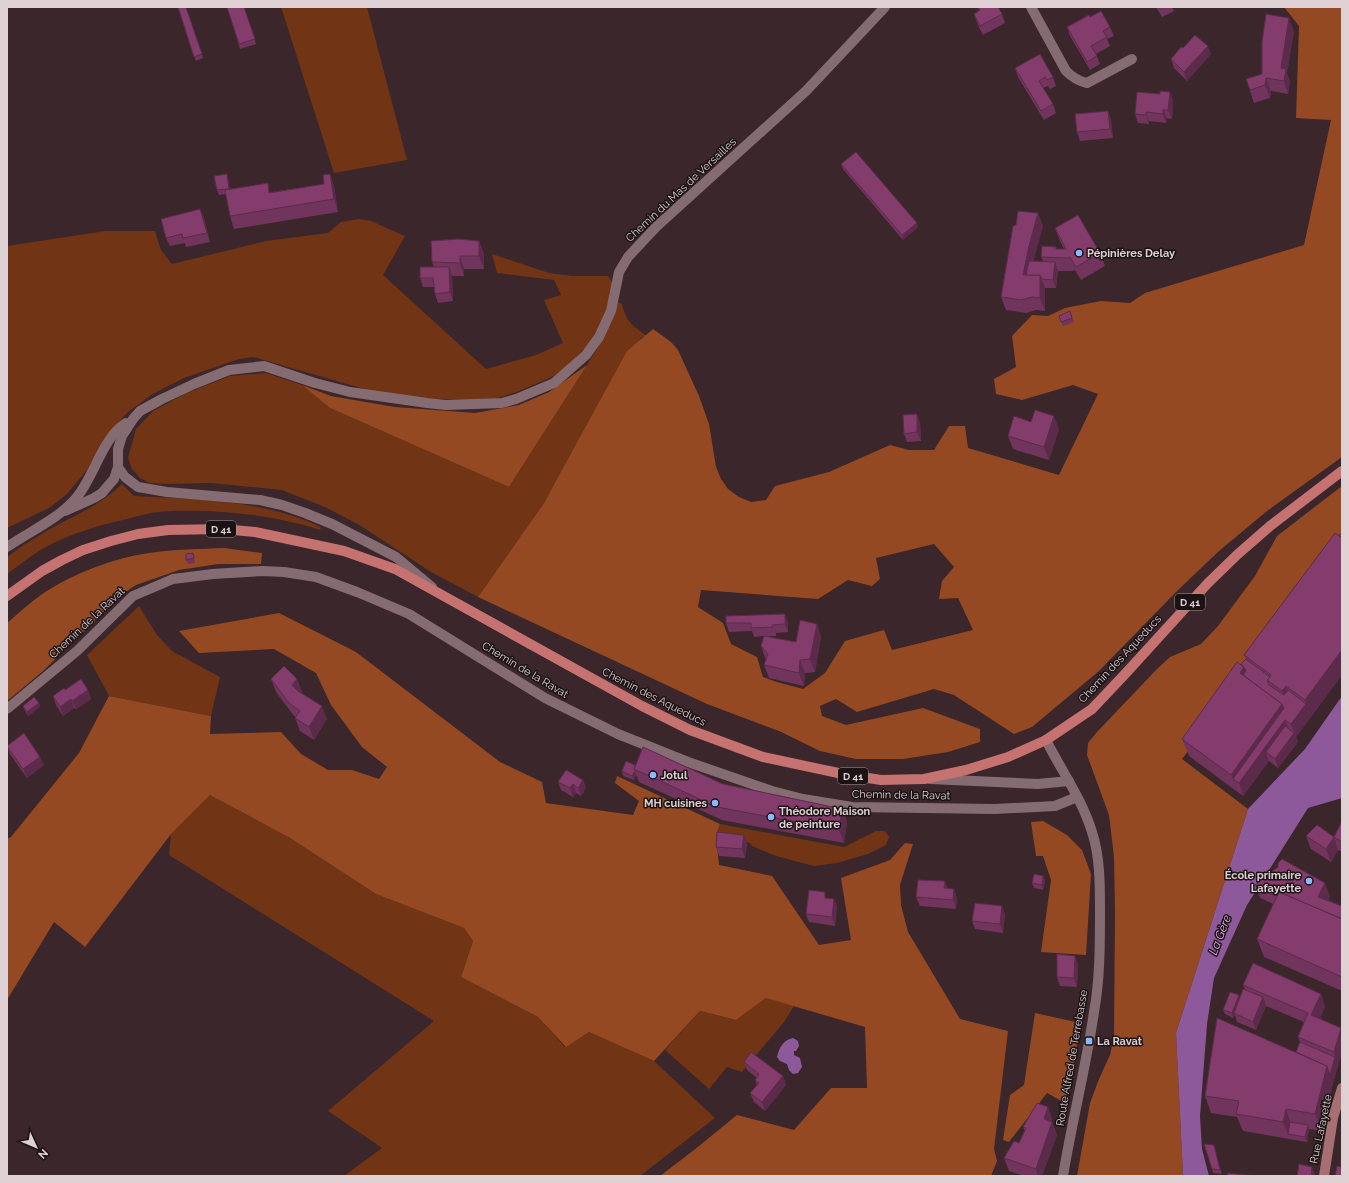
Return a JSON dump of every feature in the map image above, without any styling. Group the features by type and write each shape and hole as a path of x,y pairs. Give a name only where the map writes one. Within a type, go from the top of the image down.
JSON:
{"main road":[{"name":"Chemin des Aqueducs","path":"7,596 42,571 83,550 138,534 195,528 255,532 344,551 395,569 596,681 690,730 763,757 843,774 881,780 924,779 966,770 1008,757 1046,740 1092,709 1208,582 1270,526 1342,471"},
{"name":"Rue Lafayette","path":"1324,1176 1333,1118 1342,1088"}],"street":[{"name":"Chemin du Mas de Versailles","path":"65,511 102,493 114,479 118,467 118,449 122,436 133,418 162,399 229,370 264,366 314,383 350,392 446,405 502,403 516,399 554,383 586,355 599,337 611,311 619,272 628,257 656,227 806,91 885,7"},
{"path":"1031,7 1066,71 1072,78 1080,82 1087,83 1111,72 1132,59"},
{"path":"7,547 65,511 88,482 113,435 133,418"},
{"path":"118,467 124,477 138,487 160,491 260,500 282,505 305,513 332,524 396,557 439,593"},
{"name":"Chemin de la Ravat","path":"7,709 77,651 133,596 173,579 220,573 262,571 284,572 316,577 358,592 409,614 545,698 612,731 688,762 772,791 803,799 852,807 1010,808 1055,806 1077,797"},
{"name":"Route Alfred de Terrebasse","path":"1046,740 1069,781 1092,832 1096,846 1100,898 1098,974 1094,1011 1063,1176"},
{"path":"924,779 1038,784 1069,781"}],"shaded area":[{"path":"281,7 367,7 407,160 334,173"},
{"path":"1284,7 1342,7 1342,457 1267,511 1219,551 1178,590 1099,671 1032,727 1014,734 954,695 934,689 857,712 836,699 820,706 822,716 846,725 923,708 980,729 980,742 948,752 903,759 856,759 820,751 779,731 707,704 478,597 544,503 627,351 653,329 671,342 678,350 699,396 709,424 716,467 721,479 728,489 739,497 751,502 766,500 775,486 829,472 890,445 909,450 934,450 949,426 965,426 968,448 1059,475 1098,394 1073,385 1022,400 996,394 994,379 1016,367 1012,336 1032,315 1048,316 1065,308 1101,301 1130,303 1145,293 1304,245 1331,120 1296,118 1299,26","holes":["934,544 954,567 942,581 939,599 958,598 973,630 892,650 884,630 845,641 825,673 803,689 763,677 757,657 731,644 723,623 698,607 701,590 818,599 848,580 872,586 880,579 876,558"]},
{"path":"359,219 371,221 405,236 383,275 486,369 536,355 563,343 544,300 561,295 554,280 497,273 492,254 549,273 572,276 608,276 612,282 612,291 603,321 589,344 568,366 554,376 498,398 462,400 406,397 368,390 253,357 239,359 184,378 151,395 128,412 104,438 87,470 67,494 49,508 7,528 7,246 105,231 155,231 161,250 172,264 266,241 328,233 341,222"},
{"path":"618,302 622,304 631,323 647,336 641,338 544,503 478,597 431,572 361,526 327,508 282,490 211,483 150,483 140,478 132,469 128,458 136,429 153,411 187,393 230,376 266,373 302,385 330,408 509,487 599,346"},
{"path":"587,365 509,487 330,408 302,385 331,396 395,407 475,413 519,405 549,392"},
{"path":"122,484 134,496 229,502 276,511 321,527 320,530 301,524 261,516 219,512 155,512 97,527 65,538 39,551 7,574 7,557 43,533 94,506"},
{"path":"1342,486 1342,544 1182,759 1248,809 1176,1033 1183,1176 1077,1176 1090,1103 1110,1055 1114,1037 1114,857 1109,815 1087,755 1088,743 1170,657 1201,644 1218,626 1255,576 1277,536"},
{"path":"224,548 262,553 261,564 218,564 179,570 136,585 121,595 42,672 7,701 7,623 39,596 62,582 115,560 165,551"},
{"path":"139,606 157,635 172,651 220,677 211,716 109,696 87,655"},
{"path":"279,613 356,652 500,762 542,782 546,803 633,815 639,801 615,783 617,776 720,824 716,835 719,865 772,876 819,945 851,940 841,878 890,860 905,843 913,844 900,885 901,905 908,932 960,1019 1008,1031 994,1149 997,1161 991,1176 660,1176 737,1115 794,1130 831,1088 867,1088 865,1027 766,998 736,1020 700,1011 654,1061 589,1032 566,1047 538,1017 461,977 473,941 464,928 376,894 290,838 210,795 171,834 85,947 54,922 7,1000 7,839 11,837 79,753 109,696 211,716 210,734 281,732 301,754 328,770 352,770 379,779 387,767 362,747 331,705 316,673 274,649 199,653 179,631"},
{"path":"210,795 290,838 376,894 464,928 473,941 461,977 538,1017 565,1047 589,1032 654,1061 715,1118 640,1176 344,1176 382,1148 328,1111 434,1021 169,855 171,834"},
{"path":"1043,821 1067,835 1082,850 1091,874 1086,955 1041,952 1051,880 1043,856 1036,856 1031,822"},
{"path":"720,824 844,847 876,831 885,831 889,837 886,845 868,854 837,863 814,866 776,856 752,846 750,843 716,835"},
{"path":"766,998 794,1006 784,1022 742,1072 727,1067 709,1089 665,1050 700,1011 736,1020"},
{"path":"1035,1013 1080,1023 1073,1070 1065,1103 1047,1093 1009,1142 1003,1140 1010,1095 1024,1085"}],"water":[{"name":"La Gère","path":"1342,696 1342,798 1308,808 1247,905 1214,978 1207,1024 1200,1116 1202,1149 1209,1176 1183,1176 1176,1033 1248,809 1305,749"},
{"path":"793,1038 798,1041 799,1046 796,1051 794,1051 794,1055 800,1058 802,1067 798,1073 793,1074 789,1070 787,1064 780,1061 777,1057 782,1045"}],"building":[{"path":"178,7 186,7 202,54 194,57"},
{"path":"227,7 244,7 255,39 239,44"},
{"path":"978,7 998,7 1002,14 980,26 974,14 980,10"},
{"path":"1101,11 1110,27 1103,31 1107,37 1091,46 1097,56 1087,62 1067,27 1089,15 1090,17"},
{"path":"1266,14 1289,18 1281,68 1286,69 1284,81 1266,78 1265,85 1250,90 1246,79 1262,74 1262,42"},
{"path":"1195,35 1208,46 1184,72 1171,59 1181,47 1183,48"},
{"path":"1040,54 1053,77 1047,80 1045,77 1039,81 1053,104 1041,111 1015,68"},
{"path":"1160,91 1170,92 1168,110 1163,110 1163,114 1146,112 1146,115 1135,114 1137,92 1160,94"},
{"path":"1108,111 1110,129 1077,132 1075,114"},
{"path":"856,152 917,223 902,235 841,164"},
{"path":"227,174 229,189 217,190 214,176"},
{"path":"330,174 334,199 230,216 225,190 268,183 269,193 324,184 323,175"},
{"path":"200,209 207,233 183,238 182,234 166,238 161,219"},
{"path":"1018,211 1038,213 1023,275 1040,275 1040,298 1032,297 1021,300 1001,297 1013,226 1016,225"},
{"path":"1078,215 1100,253 1076,267 1070,257 1041,257 1042,246 1056,247 1056,249 1066,249 1055,228"},
{"path":"458,239 479,241 479,256 460,256 460,263 432,262 431,241"},
{"path":"1029,261 1055,262 1053,280 1042,279 1040,275 1026,275"},
{"path":"420,267 449,267 450,292 435,294 433,278 420,278"},
{"path":"1070,311 1072,318 1061,322 1059,316"},
{"path":"1035,410 1054,416 1044,447 1008,436 1014,416 1031,422"},
{"path":"917,414 917,432 904,434 903,415"},
{"path":"1335,533 1342,538 1342,650 1305,700 1286,686 1282,691 1267,680 1271,675 1244,655"},
{"path":"193,553 194,558 186,560 186,554"},
{"path":"785,614 785,624 772,625 773,627 751,628 751,623 726,623 726,616"},
{"path":"800,620 817,624 810,659 800,660 799,673 764,665 768,654 761,646 764,636 796,642"},
{"path":"1246,659 1270,677 1267,680 1269,685 1284,695 1288,690 1306,704 1291,724 1285,720 1239,783 1233,779 1284,708 1282,704 1243,675 1246,671 1241,664"},
{"path":"1237,662 1244,667 1240,673 1282,704 1231,775 1182,739"},
{"path":"284,666 297,679 292,685 298,691 322,706 309,727 295,718 300,711 289,703 271,679"},
{"path":"81,679 88,690 60,707 53,696"},
{"path":"34,697 39,703 27,712 23,706"},
{"path":"1285,726 1294,733 1275,759 1266,752"},
{"path":"24,733 40,757 23,769 7,746"},
{"path":"643,747 723,784 842,809 839,830 717,807 634,769"},
{"path":"626,761 635,765 635,771 632,776 622,771"},
{"path":"566,770 583,780 578,788 573,784 570,788 558,782"},
{"path":"1342,821 1342,842 1334,837"},
{"path":"1317,825 1334,837 1326,849 1306,836"},
{"path":"717,832 744,835 742,849 716,847"},
{"path":"1282,859 1325,883 1318,897 1342,906 1342,919 1279,892 1277,895 1255,885 1278,867 1278,863"},
{"path":"1034,874 1043,876 1042,885 1032,883"},
{"path":"918,880 945,881 944,888 954,889 953,900 916,897"},
{"path":"809,890 825,892 825,898 834,899 832,917 806,914"},
{"path":"1279,892 1342,919 1342,977 1257,939"},
{"path":"975,903 1002,906 1000,924 972,921"},
{"path":"1057,954 1075,956 1074,978 1057,977"},
{"path":"1253,963 1321,994 1311,1015 1341,1028 1334,1052 1298,1037 1308,1013 1243,985"},
{"path":"1243,989 1263,997 1253,1022 1234,1013"},
{"path":"1230,992 1239,995 1232,1013 1223,1010"},
{"path":"1217,1018 1327,1066 1315,1114 1286,1109 1283,1122 1236,1114 1239,1101 1205,1096"},
{"path":"1300,1042 1335,1057 1330,1075 1327,1066 1296,1052"},
{"path":"751,1052 783,1076 762,1102 750,1093 759,1083 755,1080 759,1074 744,1062"},
{"path":"1037,1103 1048,1107 1044,1119 1052,1122 1036,1169 1004,1158 1014,1141 1019,1143 1026,1128 1023,1127"},
{"path":"1290,1122 1308,1125 1305,1137 1288,1134"},
{"path":"1204,1144 1214,1145 1220,1170 1212,1169"},
{"path":"1299,1164 1312,1167 1311,1176 1297,1176"},
{"path":"1337,1166 1342,1167 1342,1176 1335,1176"},
{"path":"1228,1173 1257,1176 1227,1176"}],"place":[{"name":"Pépinières Delay","path":"1079,253"},
{"name":"Jotul","path":"653,775"},
{"name":"MH cuisines","path":"715,803"},
{"name":"Théodore Maison de peinture","path":"771,817"},
{"name":"École primaire Lafayette","path":"1309,881"},
{"name":"La Ravat","path":"1089,1041"}]}
